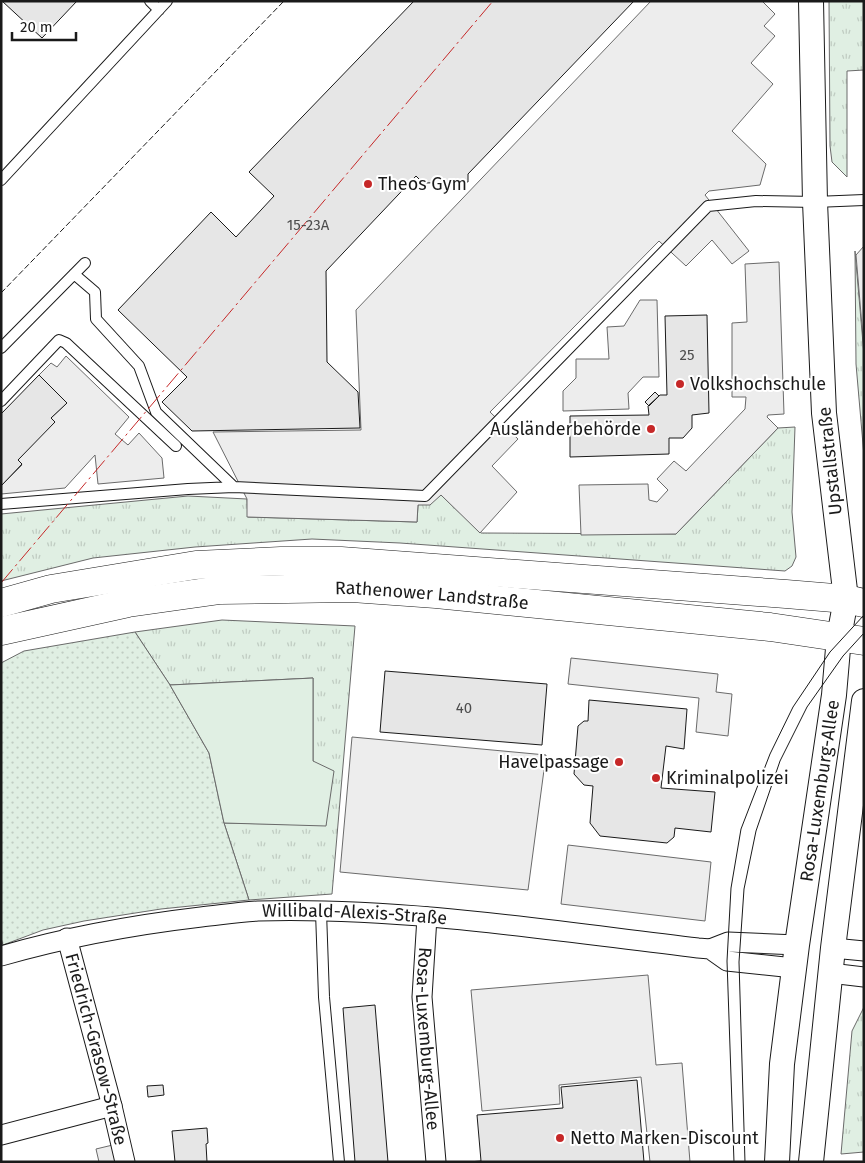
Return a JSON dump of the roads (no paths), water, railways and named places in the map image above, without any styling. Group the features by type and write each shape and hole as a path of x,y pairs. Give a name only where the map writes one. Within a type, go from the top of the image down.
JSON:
{"main road":[{"name":"Rathenower Landstraße","path":"1,603 51,589 196,565 291,561 351,561 855,601"},
{"name":"Rathenower Landstraße","path":"1,630 128,602 220,590 352,588 436,594 856,636"}],"street":[{"name":"Upstallstraße","path":"811,1 815,202 824,413 855,601 856,636"},
{"name":"Rosa-Luxemburg-Allee","path":"777,1162 782,1064 797,944 834,696 856,636"},
{"name":"Rosa-Luxemburg-Allee","path":"811,1162 830,973 864,701"},
{"name":"Willibald-Alexis-Straße","path":"1,956 67,938 150,923 247,912 321,912 427,916 710,950 727,961 794,968"},
{"name":"Rosa-Luxemburg-Allee","path":"427,916 422,997 436,1162"},
{"name":"Friedrich-Grasow-Straße","path":"67,938 125,1162"},
{"name":"Willibald-Alexis-Straße","path":"710,950 728,942 797,944"},
{"path":"797,944 864,951"},
{"path":"794,968 864,977"},
{"path":"1,1135 112,1106"}],"lane":[{"path":"150,1 159,10"},
{"path":"1,180 167,1"},
{"path":"1,504 234,487 425,496 708,206 756,201 815,202 864,200"},
{"path":"1,348 85,263"},
{"path":"74,274 96,292 96,319 139,366 156,412 234,487"},
{"path":"1,401 59,340 66,342 176,446"},
{"path":"321,912 324,997 339,1162"}],"tram line":[{"path":"734,1162 727,961 731,888 741,829 770,754 793,707 830,652 864,615"},
{"path":"745,1162 739,962 744,889 756,831 780,761 807,707 843,656 864,633"}],"place":[{"name":"Theos Gym","path":"368,184"},
{"name":"Volkshochschule","path":"680,384"},
{"name":"Ausländerbehörde","path":"651,429"},
{"name":"Havelpassage","path":"619,762"},
{"name":"Kriminalpolizei","path":"656,778"},
{"name":"Netto Marken-Discount","path":"560,1138"}]}
